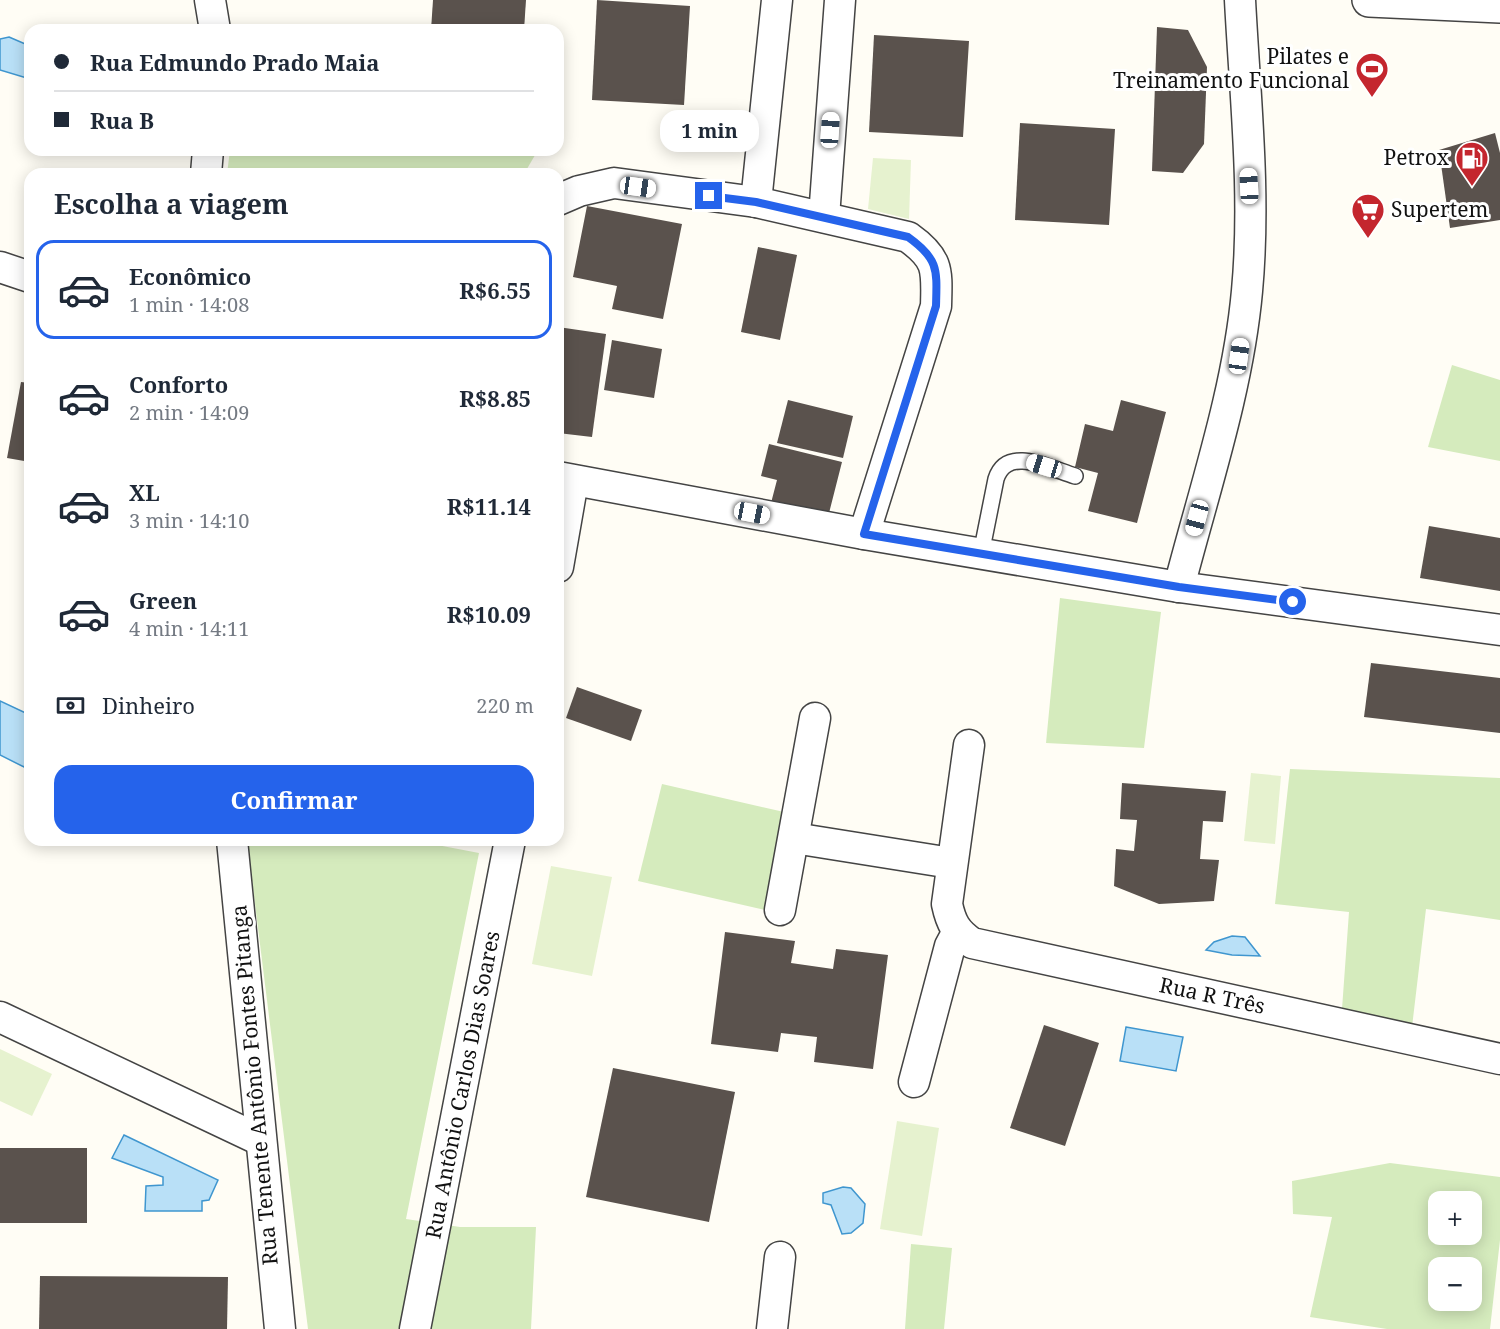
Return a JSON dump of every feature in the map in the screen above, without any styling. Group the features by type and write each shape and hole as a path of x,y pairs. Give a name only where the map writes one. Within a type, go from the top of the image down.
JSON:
{"street":[{"path":"210,0 214,24"},
{"path":"756,202 777,0"},
{"path":"824,217 840,0"},
{"path":"1179,587 1239,356 1247,289 1250,209 1240,0"},
{"path":"1369,0 1500,6"},
{"path":"564,197 579,190 614,183 756,202 908,237 927,250 937,274 936,306 864,534"},
{"path":"0,267 24,275"},
{"path":"564,501 566,479 864,534 1179,587 1500,630"},
{"path":"780,910 815,718"},
{"path":"914,1082 950,946 957,933 950,920 947,904 969,745"},
{"path":"794,838 951,863"},
{"name":"Rua Tenente Antônio Fontes Pitanga","path":"233,846 279,1329"},
{"name":"Rua Antônio Carlos Dias Soares","path":"414,1329 509,846"},
{"name":"Rua R Três","path":"957,933 972,943 1500,1059"},
{"path":"0,1017 260,1140"},
{"path":"772,1329 780,1257"}],"lane":[{"path":"981,554 996,479 999,468 1005,463 1016,460 1028,462 1075,476"}],"green space":[{"path":"229,156 534,156 528,168 228,168"},
{"path":"873,158 911,160 909,219 868,209"},
{"path":"1452,365 1500,380 1500,461 1428,447"},
{"path":"1060,598 1161,612 1144,748 1046,743"},
{"path":"1290,769 1500,778 1500,920 1426,909 1412,1027 1342,1009 1349,912 1275,904"},
{"path":"1251,773 1281,776 1275,844 1244,841"},
{"path":"662,784 784,812 765,910 638,881"},
{"path":"248,846 442,846 479,853 406,1219 460,1227 536,1227 531,1329 308,1329"},
{"path":"551,866 612,877 592,976 532,964"},
{"path":"0,1049 52,1074 32,1116 0,1101"},
{"path":"897,1121 939,1128 922,1236 880,1229"},
{"path":"1390,1163 1500,1177 1500,1240 1490,1329 1387,1329 1310,1317 1332,1217 1293,1214 1292,1181"},
{"path":"911,1244 952,1248 944,1329 905,1329"}],"water":[{"path":"9,37 24,43 24,77 0,70 0,39"},
{"path":"0,701 24,712 24,767 0,755"},
{"path":"1232,936 1245,937 1260,956 1232,955 1206,950 1214,942"},
{"path":"1126,1027 1183,1037 1176,1071 1120,1061"},
{"path":"124,1135 218,1180 209,1200 202,1201 202,1211 145,1211 146,1186 163,1185 163,1177 112,1158"},
{"path":"843,1187 851,1188 865,1204 863,1223 851,1233 842,1234 831,1205 823,1203 823,1193"}],"building":[{"path":"433,0 526,0 524,24 431,24"},
{"path":"597,0 690,6 684,105 592,100"},
{"path":"1157,27 1188,30 1207,67 1204,144 1183,173 1152,171"},
{"path":"874,35 969,41 963,137 869,132"},
{"path":"1020,123 1115,129 1109,225 1015,220"},
{"name":"Petrox","path":"1495,133 1500,153 1500,220 1450,228 1439,150"},
{"path":"587,206 682,224 663,319 612,309 617,286 573,277"},
{"path":"758,247 797,255 780,340 741,332"},
{"path":"564,328 606,334 592,437 564,434"},
{"path":"612,340 662,349 654,398 604,390"},
{"path":"21,382 24,382 24,461 7,458"},
{"path":"788,400 853,416 843,458 777,443"},
{"path":"1121,400 1166,412 1137,523 1088,511 1098,473 1075,467 1085,424 1113,431"},
{"path":"769,444 842,462 828,517 771,503 777,480 761,476"},
{"path":"1429,526 1500,538 1500,591 1420,578"},
{"path":"1371,663 1500,678 1500,733 1364,717"},
{"path":"577,687 642,710 631,741 566,718"},
{"path":"1122,783 1226,791 1223,822 1203,821 1200,859 1219,860 1214,901 1159,904 1114,886 1116,849 1134,851 1137,820 1120,819"},
{"path":"725,932 795,941 791,963 833,969 836,949 888,955 873,1069 814,1062 817,1037 781,1033 778,1052 711,1044"},
{"path":"1044,1025 1099,1043 1065,1146 1010,1128"},
{"path":"613,1068 735,1092 709,1222 586,1197"},
{"path":"0,1148 87,1148 87,1223 0,1223"},
{"path":"40,1276 228,1277 227,1329 39,1329"}],"place":[{"name":"Pilates e Treinamento Funcional","path":"1372,98"},
{"name":"Petrox","path":"1472,187"},
{"name":"Supertem","path":"1368,239"}],"route":[{"path":"709,196 756,202 908,237 927,250 937,274 936,306 864,534 1179,587 1293,602"}]}
